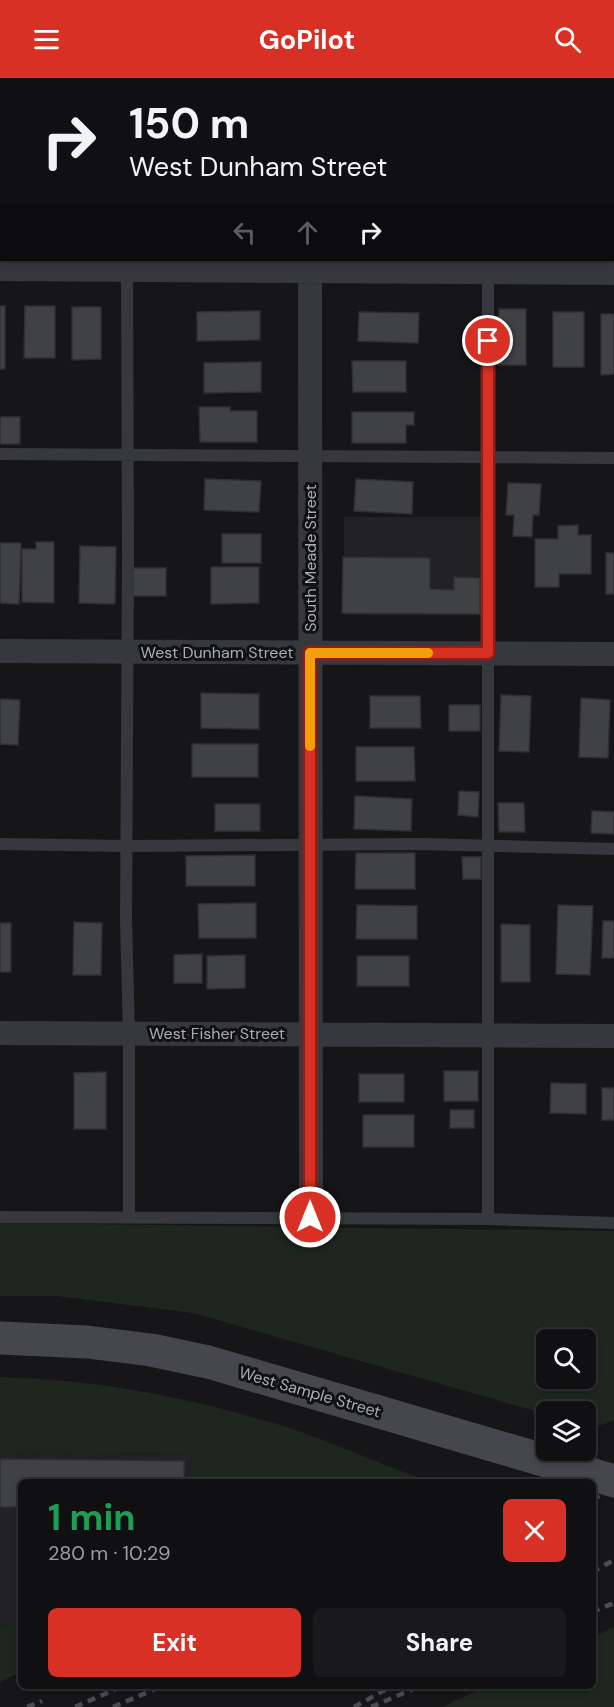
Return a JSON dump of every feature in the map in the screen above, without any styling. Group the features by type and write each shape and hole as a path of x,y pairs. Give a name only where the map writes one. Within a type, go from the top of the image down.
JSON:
{"main road":[{"name":"West Sample Street","path":"0,1338 87,1342 151,1350 208,1362 614,1481"}],"street":[{"path":"0,268 127,264 488,266 614,273"},
{"name":"South Meade Street","path":"310,265 310,1217"},
{"name":"West Dunham Street","path":"0,651 614,654"},
{"name":"West Fisher Street","path":"0,1033 614,1036"}],"lane":[{"path":"127,264 126,846 129,1216"},
{"path":"488,266 488,1219"},
{"path":"0,454 614,458"},
{"path":"0,844 488,846 614,849"},
{"path":"0,1216 488,1219 614,1223"}],"shaded area":[{"path":"344,517 485,517 485,615 344,615"},
{"path":"0,1223 614,1231 614,1420 596,1427 596,1401 536,1401 536,1411 193,1313 57,1296 0,1296"},
{"path":"0,1377 95,1384 186,1400 275,1423 425,1479 192,1479 192,1454 0,1452"},
{"path":"0,1452 192,1454 192,1479 18,1479 18,1621 0,1629"},
{"path":"18,1621 18,1673 0,1682 0,1629"},
{"path":"614,1627 614,1707 442,1707 481,1689 596,1689 596,1636"}],"building":[{"path":"0,306 5,306 5,369 0,369"},
{"path":"25,306 55,306 55,358 24,358"},
{"path":"72,307 101,307 101,359 72,360"},
{"path":"499,309 526,309 526,365 498,365"},
{"path":"260,311 260,340 197,341 197,312"},
{"path":"359,312 419,313 418,343 358,341"},
{"path":"553,312 584,312 584,367 553,367"},
{"path":"601,314 614,314 614,374 601,375"},
{"path":"352,361 406,361 406,392 353,392"},
{"path":"261,362 261,392 204,393 204,363"},
{"path":"199,407 230,407 230,411 257,411 257,442 200,442"},
{"path":"352,412 414,412 414,425 406,425 406,443 352,443"},
{"path":"0,417 20,417 20,444 0,444"},
{"path":"205,479 261,481 259,512 204,510"},
{"path":"356,479 413,482 412,514 354,511"},
{"path":"508,483 541,484 539,515 533,515 532,537 513,536 514,515 506,515"},
{"path":"578,525 578,535 591,535 591,574 559,574 559,587 535,587 535,539 558,539 558,526"},
{"path":"222,534 261,534 261,563 222,563"},
{"path":"36,542 54,542 54,603 22,602 22,549 36,549"},
{"path":"0,543 21,543 19,604 0,603"},
{"path":"80,546 116,547 115,604 79,603"},
{"path":"606,553 614,553 614,594 606,594"},
{"path":"343,557 430,558 430,589 454,590 454,577 480,578 480,614 342,613"},
{"path":"211,567 259,567 259,603 211,604"},
{"path":"133,568 166,568 166,596 133,596"},
{"path":"201,693 259,694 259,729 201,728"},
{"path":"501,695 531,696 529,752 499,751"},
{"path":"370,696 420,696 421,728 370,728"},
{"path":"581,698 610,700 608,758 579,757"},
{"path":"0,699 20,700 18,745 0,744"},
{"path":"449,705 480,705 480,731 449,731"},
{"path":"192,744 258,744 258,777 192,777"},
{"path":"356,747 414,747 415,781 356,781"},
{"path":"459,791 479,792 478,817 458,815"},
{"path":"355,796 412,799 411,831 354,829"},
{"path":"498,803 524,803 525,832 499,832"},
{"path":"215,804 260,804 260,831 215,831"},
{"path":"592,811 614,812 614,834 591,833"},
{"path":"356,853 415,853 415,889 355,889"},
{"path":"255,855 255,886 186,886 186,856"},
{"path":"462,857 481,857 481,879 463,879"},
{"path":"256,903 256,938 199,938 198,904"},
{"path":"357,905 417,906 417,939 356,939"},
{"path":"558,905 593,906 590,975 556,974"},
{"path":"603,921 614,921 614,958 602,958"},
{"path":"74,922 102,923 101,975 73,975"},
{"path":"0,923 11,923 11,972 0,972"},
{"path":"501,924 530,925 530,982 501,982"},
{"path":"202,954 202,983 174,983 174,955"},
{"path":"245,955 245,988 207,989 207,956"},
{"path":"357,956 409,956 409,986 357,986"},
{"path":"444,1071 478,1071 478,1101 444,1101"},
{"path":"106,1072 106,1129 74,1129 74,1073"},
{"path":"359,1074 404,1074 404,1102 359,1102"},
{"path":"551,1083 586,1084 586,1114 550,1113"},
{"path":"602,1088 614,1088 614,1120 602,1120"},
{"path":"450,1110 474,1110 474,1128 450,1128"},
{"path":"363,1115 414,1115 414,1147 363,1147"},
{"path":"0,1459 184,1461 184,1479 18,1479 18,1507 0,1507"}],"railway":[{"path":"596,1481 614,1473"},
{"path":"596,1497 614,1490"},
{"path":"596,1570 614,1560"},
{"path":"596,1610 614,1603"},
{"path":"75,1707 116,1689"},
{"path":"113,1707 155,1689"},
{"path":"354,1707 387,1689"},
{"path":"371,1707 413,1689"},
{"path":"27,1707 42,1701"}],"slow traffic":[{"path":"310,746 310,653 428,653"}],"route":[{"path":"310,1217 310,653 488,653 488,341"}]}
